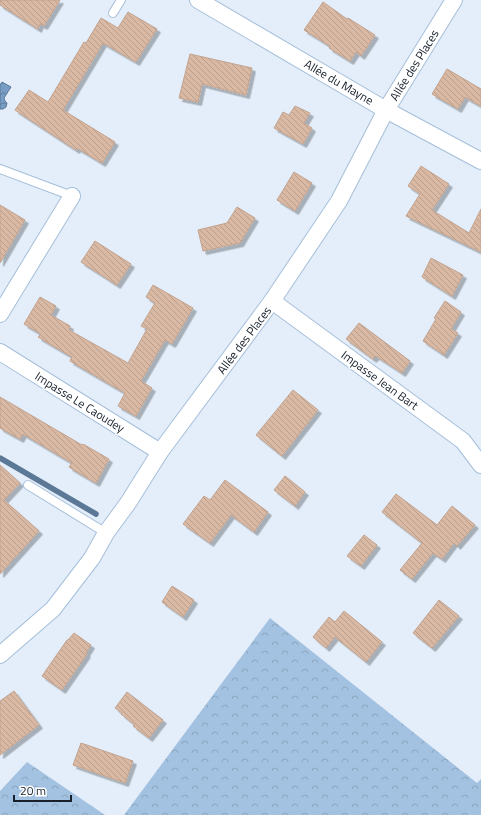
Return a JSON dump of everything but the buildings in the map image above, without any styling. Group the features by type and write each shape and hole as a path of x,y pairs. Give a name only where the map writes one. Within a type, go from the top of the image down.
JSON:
{"street":[{"name":"Allée du Mayne","path":"199,0 386,110 481,161"},
{"name":"Allée des Places","path":"0,655 53,609 92,558 106,533 128,503 160,452 272,301 339,201 386,110 454,0"},
{"path":"0,314 72,196"},
{"name":"Impasse Jean Bart","path":"272,301 462,441 481,465"},
{"name":"Impasse Le Caoudey","path":"0,352 160,452"}],"lane":[{"path":"113,13 120,0"},
{"path":"0,169 72,196"},
{"path":"28,485 106,533"}],"green space":[{"path":"270,618 477,783 481,779 481,815 124,815"},
{"path":"27,762 105,815 0,815 0,791"}],"water":[{"path":"2,82 11,87 4,98 7,103 6,107 0,109 0,85"}],"waterway":[{"path":"0,458 96,514"}]}
